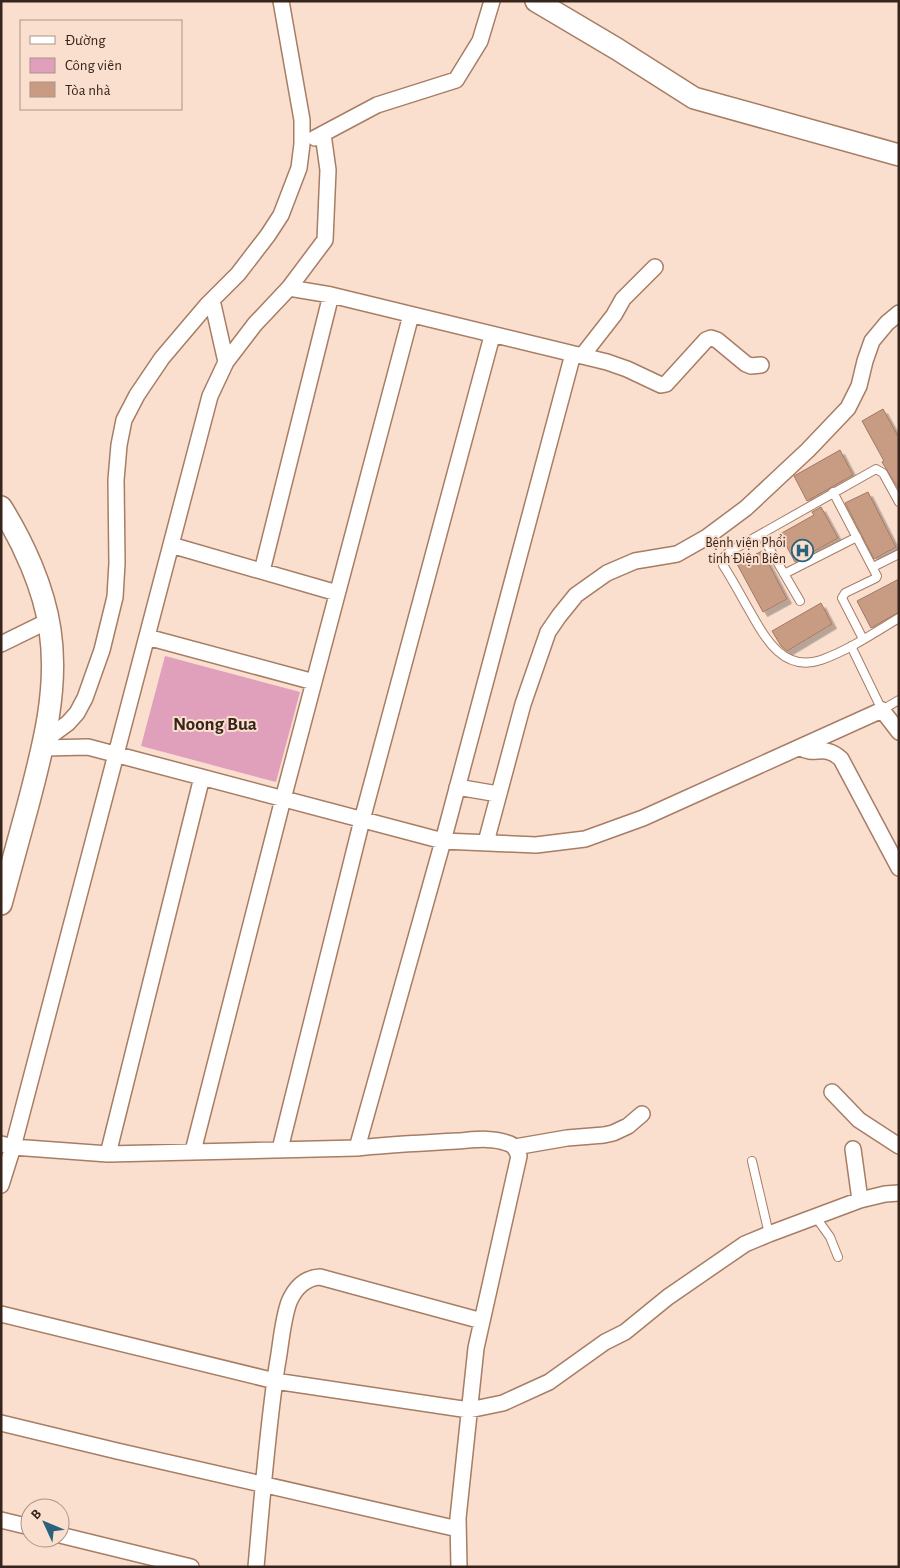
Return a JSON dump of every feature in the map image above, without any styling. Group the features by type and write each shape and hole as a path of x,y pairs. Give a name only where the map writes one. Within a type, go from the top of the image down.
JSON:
{"street":[{"path":"44,744 77,713 91,682 109,624 115,597 117,564 116,480 119,445 124,420 137,395 162,358 184,330 238,274 268,235 281,215 299,168 302,120 281,1"},
{"path":"302,144 377,105 456,80 480,41 492,1"},
{"path":"536,1 694,98 899,155"},
{"path":"1,1185 7,1146 117,754 210,396 226,362 255,324 288,288 325,240 328,170 323,134"},
{"path":"357,1148 578,355 614,314 623,299 655,267"},
{"path":"288,288 331,295 492,336 607,362 661,385 666,384 706,340 711,338 717,340 746,364 751,366 760,365"},
{"path":"262,571 331,295"},
{"path":"212,303 226,362"},
{"path":"486,842 523,704 548,632 576,595 607,573 635,561 677,554 707,537 746,508 808,450 848,408 859,386 872,342 887,323 899,313"},
{"path":"193,1151 283,799 411,315"},
{"path":"280,1149 362,820 492,336"},
{"path":"1,507 9,535 39,586 50,629 53,681 44,744 1,904"},
{"path":"172,545 337,593"},
{"path":"1,644 48,621"},
{"path":"147,637 314,682"},
{"path":"44,744 88,746 443,841 536,845 585,838 643,818 882,710 899,732"},
{"path":"800,747 810,751 832,751 841,759 899,868"},
{"path":"108,1154 202,777"},
{"path":"458,787 498,794"},
{"path":"832,1092 859,1120 899,1146"},
{"path":"515,1147 567,1138 613,1133 628,1126 642,1114"},
{"path":"7,1146 108,1154 357,1148 388,1144 476,1140 500,1140 510,1143 515,1147 519,1156 476,1348 458,1529 459,1567"},
{"path":"853,1149 860,1200"},
{"path":"1,1314 275,1381 469,1410 502,1403 549,1382 599,1346 625,1332 668,1297 745,1244 860,1200 899,1193"},
{"path":"256,1567 263,1485 284,1322 290,1301 304,1281 320,1277 482,1320"},
{"path":"1,1423 458,1529"},
{"path":"1,1520 20,1525"},
{"path":"70,1537 191,1567"}],"lane":[{"path":"899,502 883,473 879,469 872,470 729,552 723,558 724,565 765,639 777,651 792,660 804,662 820,660 851,646 899,618"},
{"path":"833,492 877,576 845,593 842,598 863,639"},
{"path":"760,534 800,601"},
{"path":"784,574 857,537"},
{"path":"873,567 899,554"},
{"path":"851,646 882,710 899,700"},
{"path":"752,1161 769,1234"},
{"path":"815,1216 830,1237 838,1258"}],"green space":[{"path":"165,656 300,692 276,782 141,746"}],"building":[{"path":"883,409 899,438 899,490 882,462 884,461 862,421"},
{"path":"840,450 853,475 807,501 794,476"},
{"path":"868,492 896,547 874,559 845,503"},
{"path":"821,507 838,538 795,562 780,534 814,515 812,512"},
{"path":"762,551 787,599 763,612 737,564"},
{"path":"899,579 899,612 871,628 857,601"},
{"path":"821,603 832,624 787,651 781,646 772,631"}],"place":[{"name":"Bệnh viện Phổi tỉnh Điện Biên","path":"802,550"}],"district":[{"name":"Noong Bua","path":"215,723"}]}
